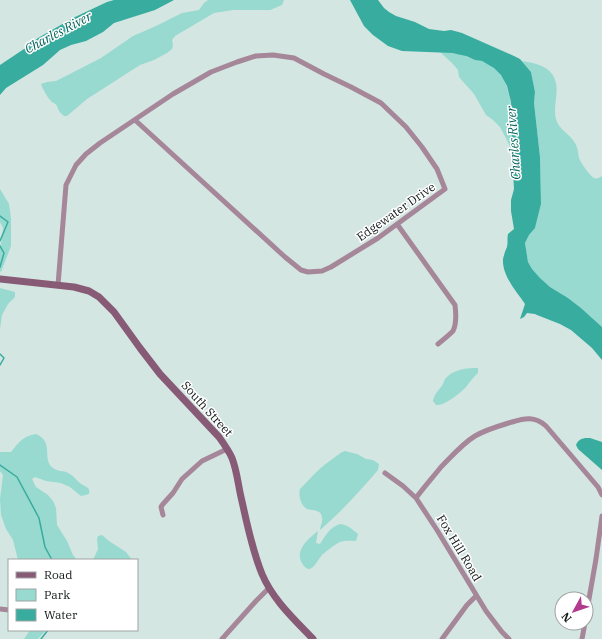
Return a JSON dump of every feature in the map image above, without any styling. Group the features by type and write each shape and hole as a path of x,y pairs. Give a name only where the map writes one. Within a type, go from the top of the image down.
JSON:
{"street":[{"name":"Edgewater Drive","path":"58,285 66,185 70,175 86,154 100,143 173,94 195,81 211,72 256,56 274,55 294,58 381,103 406,127 422,147 437,169 445,189 378,238 331,267 322,271 308,272 301,270 285,257 135,120"},
{"path":"396,224 455,305 456,320 453,330 438,344"},
{"name":"South Street","path":"0,279 58,285 86,290 92,292 103,300 114,312 158,370 220,437 232,458 253,550 262,574 278,601 313,639"},
{"path":"416,498 452,456 471,439 494,427 528,418 537,420 546,426 598,487 602,495"},
{"path":"163,515 163,504 173,493 182,479 202,461 227,449"},
{"name":"Fox Hill Road","path":"385,473 416,498 438,530 476,596 496,625 509,639"},
{"path":"590,591 602,516"},
{"path":"222,639 269,588"},
{"path":"442,639 467,605 476,596"}],"green space":[{"path":"208,0 284,0 282,5 270,10 233,10 214,13 175,36 172,40 172,49 167,53 140,65 87,99 67,116 60,113 57,105 51,101 44,91 41,84 56,81 62,78 101,58 133,36 182,13 199,10"},
{"path":"440,52 461,54 468,58 482,61 493,67 500,74 509,94 511,106 513,131 512,152 500,127 486,115 474,94 459,77 458,70"},
{"path":"522,61 543,66 552,74 555,79 557,90 555,113 557,123 575,143 579,158 588,172 594,178 602,176 602,327 568,298 550,287 532,269 528,262 525,243 535,228 541,204 540,157 534,103 535,92 531,72"},
{"path":"0,189 9,204 11,218 11,246 1,272 0,247 3,228 0,222"},
{"path":"0,288 15,292 15,297 8,304 2,315 0,329"},
{"path":"469,368 478,368 478,373 466,387 452,399 440,405 436,405 433,401 434,397 448,376 456,371"},
{"path":"36,434 42,437 45,441 48,460 53,468 70,474 89,490 89,494 81,496 70,487 61,483 46,481 35,477 32,479 36,487 48,495 53,501 56,508 57,525 76,559 18,559 13,540 6,529 1,515 0,499 3,475 0,471 0,452 11,452 19,442"},
{"path":"345,451 373,460 379,464 378,470 350,501 320,530 322,515 319,512 305,508 299,491 322,466"},
{"path":"340,524 348,526 358,534 356,541 345,541 338,543 323,554 312,568 307,569 301,561 300,556 303,546 318,531 316,543 320,544 326,535 336,525"},
{"path":"102,535 126,552 131,559 93,559 98,549 98,536"},
{"path":"29,631 45,631 38,639 24,639"}],"water":[{"name":"Charles River","path":"114,0 174,0 155,10 114,23 103,32 86,41 60,50 43,65 6,88 0,95 0,65 38,38 73,18"},
{"name":"Charles River","path":"350,0 378,0 384,8 396,16 415,22 429,29 444,31 451,30 462,33 520,59 531,72 535,92 534,103 540,157 541,204 535,228 525,243 528,262 532,269 550,287 581,308 602,327 602,360 592,348 571,330 560,324 535,314 527,313 520,319 525,304 507,278 503,265 508,234 514,229 511,200 514,189 511,102 507,86 501,75 494,68 482,61 466,56 452,53 402,51 388,46 364,26"},
{"path":"585,438 602,442 602,470 578,449 576,445 577,443"}],"waterway":[{"path":"0,216 8,222 0,241"},
{"path":"0,246 4,253 0,267"},
{"path":"0,354 4,358 0,365"},
{"path":"0,465 17,477 39,518 45,547 51,559"},
{"path":"41,639 47,631"}]}
